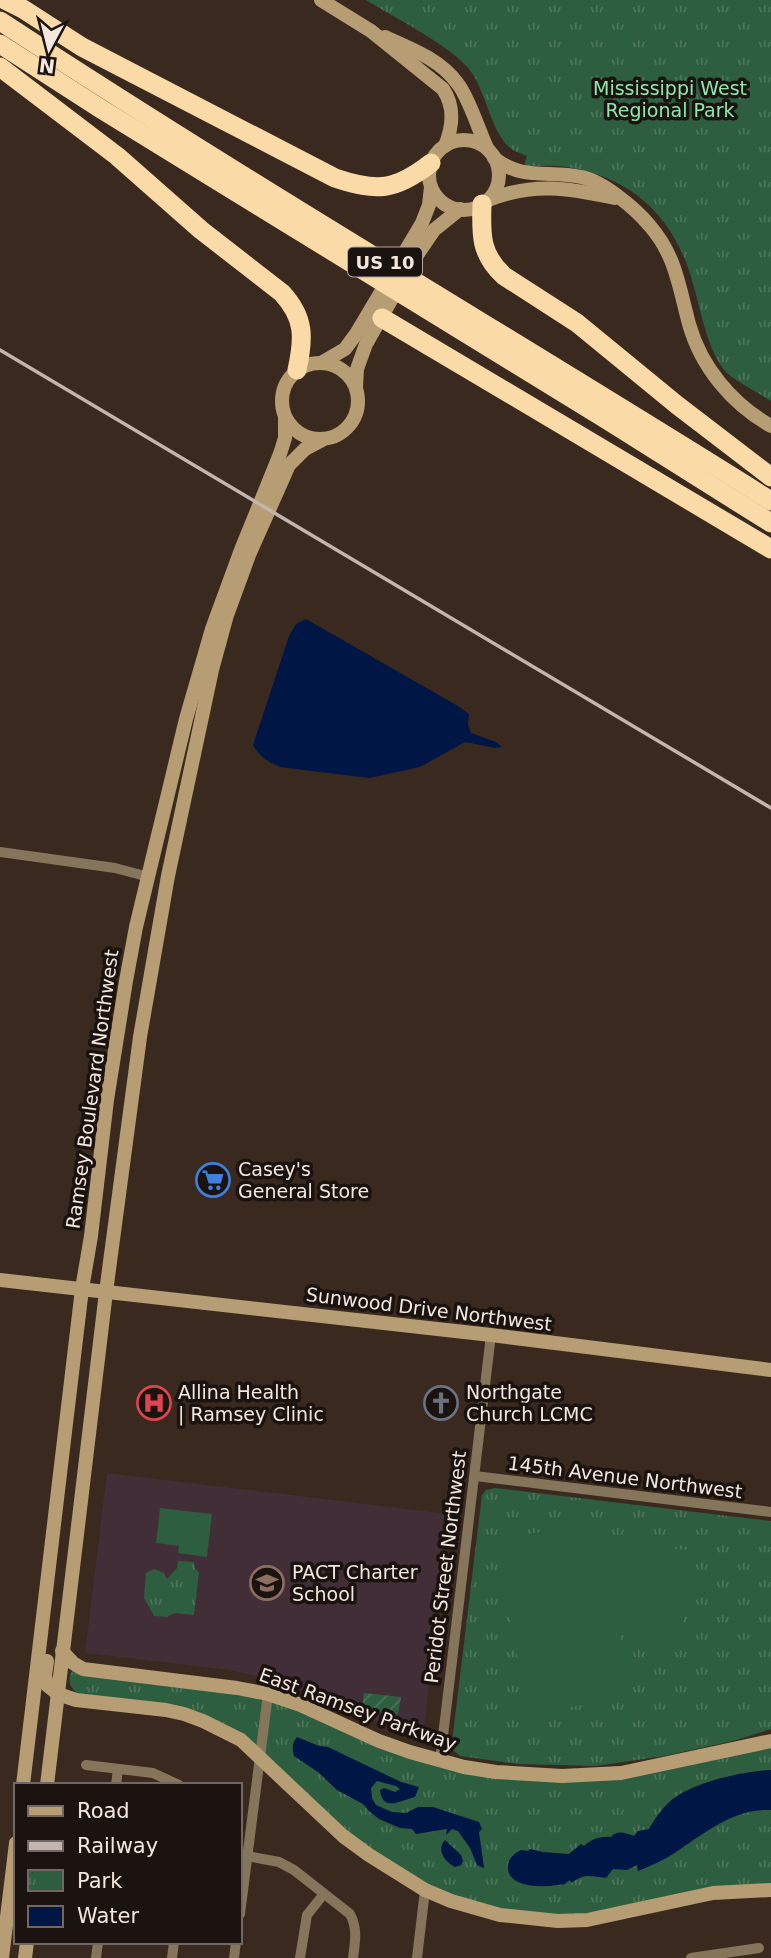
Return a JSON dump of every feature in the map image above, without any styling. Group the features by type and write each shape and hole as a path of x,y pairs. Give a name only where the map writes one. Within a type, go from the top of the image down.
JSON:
{"highway":[{"path":"5,0 82,47 355,185 384,187 410,179 431,163"},
{"name":"US 10","path":"0,20 111,94 771,501"},
{"name":"US 10","path":"0,44 771,523"},
{"path":"0,67 117,156 209,237 291,302 302,332 298,370"},
{"path":"485,202 482,239 495,268 577,323 771,477"},
{"path":"382,309 771,549"}],"street":[{"path":"321,0 371,31 417,51 448,72 462,90 498,169 498,181 485,202"},
{"path":"371,31 437,83 449,99 451,120 445,146"},
{"path":"356,388 343,370 321,363 309,365 298,370 288,380 283,392 285,418 292,428 303,436 322,440 335,437 351,425 358,407 356,377 361,354 410,255 426,214 431,197 431,163 436,153 445,146 455,141 467,140 478,143 504,166 518,172 585,177 600,184 649,225 669,253 694,338 710,370 724,389 771,426"},
{"path":"431,186 440,200 460,209 472,208 518,190 551,187 620,199"},
{"path":"410,255 434,230 460,209"},
{"path":"321,363 345,349 356,334 382,309"},
{"name":"Ramsey Boulevard Northwest","path":"23,1783 82,1289 107,1100 136,927 186,719 212,629 274,483 284,444 285,418"},
{"name":"Ramsey Boulevard Northwest","path":"274,483 294,458 322,440"},
{"name":"Ramsey Boulevard Northwest","path":"47,1783 106,1292 140,1037 168,876 212,670 245,552"},
{"path":"0,852 115,868 149,877"},
{"name":"Sunwood Drive Northwest","path":"0,1280 491,1335 771,1370"},
{"name":"Peridot Street Northwest","path":"440,1760 491,1335"},
{"name":"145th Avenue Northwest","path":"475,1476 771,1512"},
{"path":"57,1494 65,1513 45,1675 47,1685 58,1694 76,1700 166,1710 203,1721 241,1740 343,1836 369,1855 425,1890 451,1901 500,1915 558,1921 587,1920 713,1893 771,1890"},
{"name":"East Ramsey Parkway","path":"62,1651 72,1663 83,1669 268,1694 298,1704 379,1741 440,1760 496,1772 588,1776 655,1767 771,1741"},
{"path":"242,1897 268,1694"},
{"path":"86,1765 153,1773 175,1783"},
{"path":"116,1783 118,1769"},
{"path":"242,1811 253,1813"},
{"path":"247,1856 279,1862 294,1870 350,1914 356,1932 353,1958"},
{"path":"2,1958 14,1859"},
{"path":"421,1957 425,1890"},
{"path":"300,1958 307,1915 323,1895"},
{"path":"691,1958 759,1948"}],"shaded area":[{"name":"PACT Charter School","path":"107,1473 449,1514 423,1736 419,1737 372,1720 285,1682 229,1670 85,1653"}],"green space":[{"name":"Mississippi West Regional Park","path":"366,0 771,0 771,401 730,376 720,364 714,354 677,242 650,206 614,181 592,173 562,166 524,166 527,156 512,149 502,139 477,81 464,63 439,43"},
{"path":"495,1488 771,1521 771,1729 733,1741 664,1756 596,1766 518,1764 460,1756 453,1750 482,1495 486,1490"},
{"path":"160,1508 212,1514 207,1557 178,1553 179,1546 156,1543"},
{"path":"601,1522 604,1541 686,1550 692,1558 680,1649 651,1646 620,1634 630,1697 527,1714 497,1539"},
{"path":"178,1561 194,1562 195,1569 199,1572 194,1615 174,1613 167,1617 154,1616 144,1598 146,1573 154,1569 164,1573 167,1579 177,1568"},
{"path":"73,1670 245,1696 292,1708 347,1732 542,1779 771,1746 771,1885 573,1915 551,1915 475,1903 433,1888 399,1868 343,1828 217,1722 78,1694 70,1683"},
{"path":"364,1693 401,1697 398,1715 362,1710"}],"water":[{"path":"306,619 458,706 469,714 471,733 502,747 465,742 420,767 369,778 280,767 268,761 253,745 289,636 296,624"},
{"path":"297,1737 328,1747 401,1782 419,1787 415,1797 389,1803 382,1797 380,1790 384,1788 395,1792 400,1789 377,1781 371,1788 376,1805 392,1812 406,1813 418,1807 433,1807 479,1822 482,1829 479,1832 484,1868 477,1865 470,1848 458,1831 452,1829 446,1835 447,1829 416,1834 412,1829 400,1828 379,1819 363,1804 337,1790 318,1772 294,1756 293,1746"},
{"path":"771,1770 771,1810 744,1813 731,1818 669,1857 638,1871 637,1865 627,1870 613,1869 606,1878 584,1876 571,1883 570,1880 563,1885 548,1886 521,1883 509,1874 509,1861 521,1850 569,1854 581,1844 584,1846 604,1837 619,1833 634,1836 638,1831 649,1829 669,1803 687,1791 722,1778"},
{"path":"445,1840 461,1855 461,1865 455,1867 445,1859 441,1848"}],"railway":[{"path":"0,350 771,808"}],"place":[{"name":"Casey's General Store","path":"213,1180"},
{"name":"Allina Health | Ramsey Clinic","path":"154,1403"},
{"name":"Northgate Church LCMC","path":"441,1403"},
{"name":"PACT Charter School","path":"267,1583"}]}
